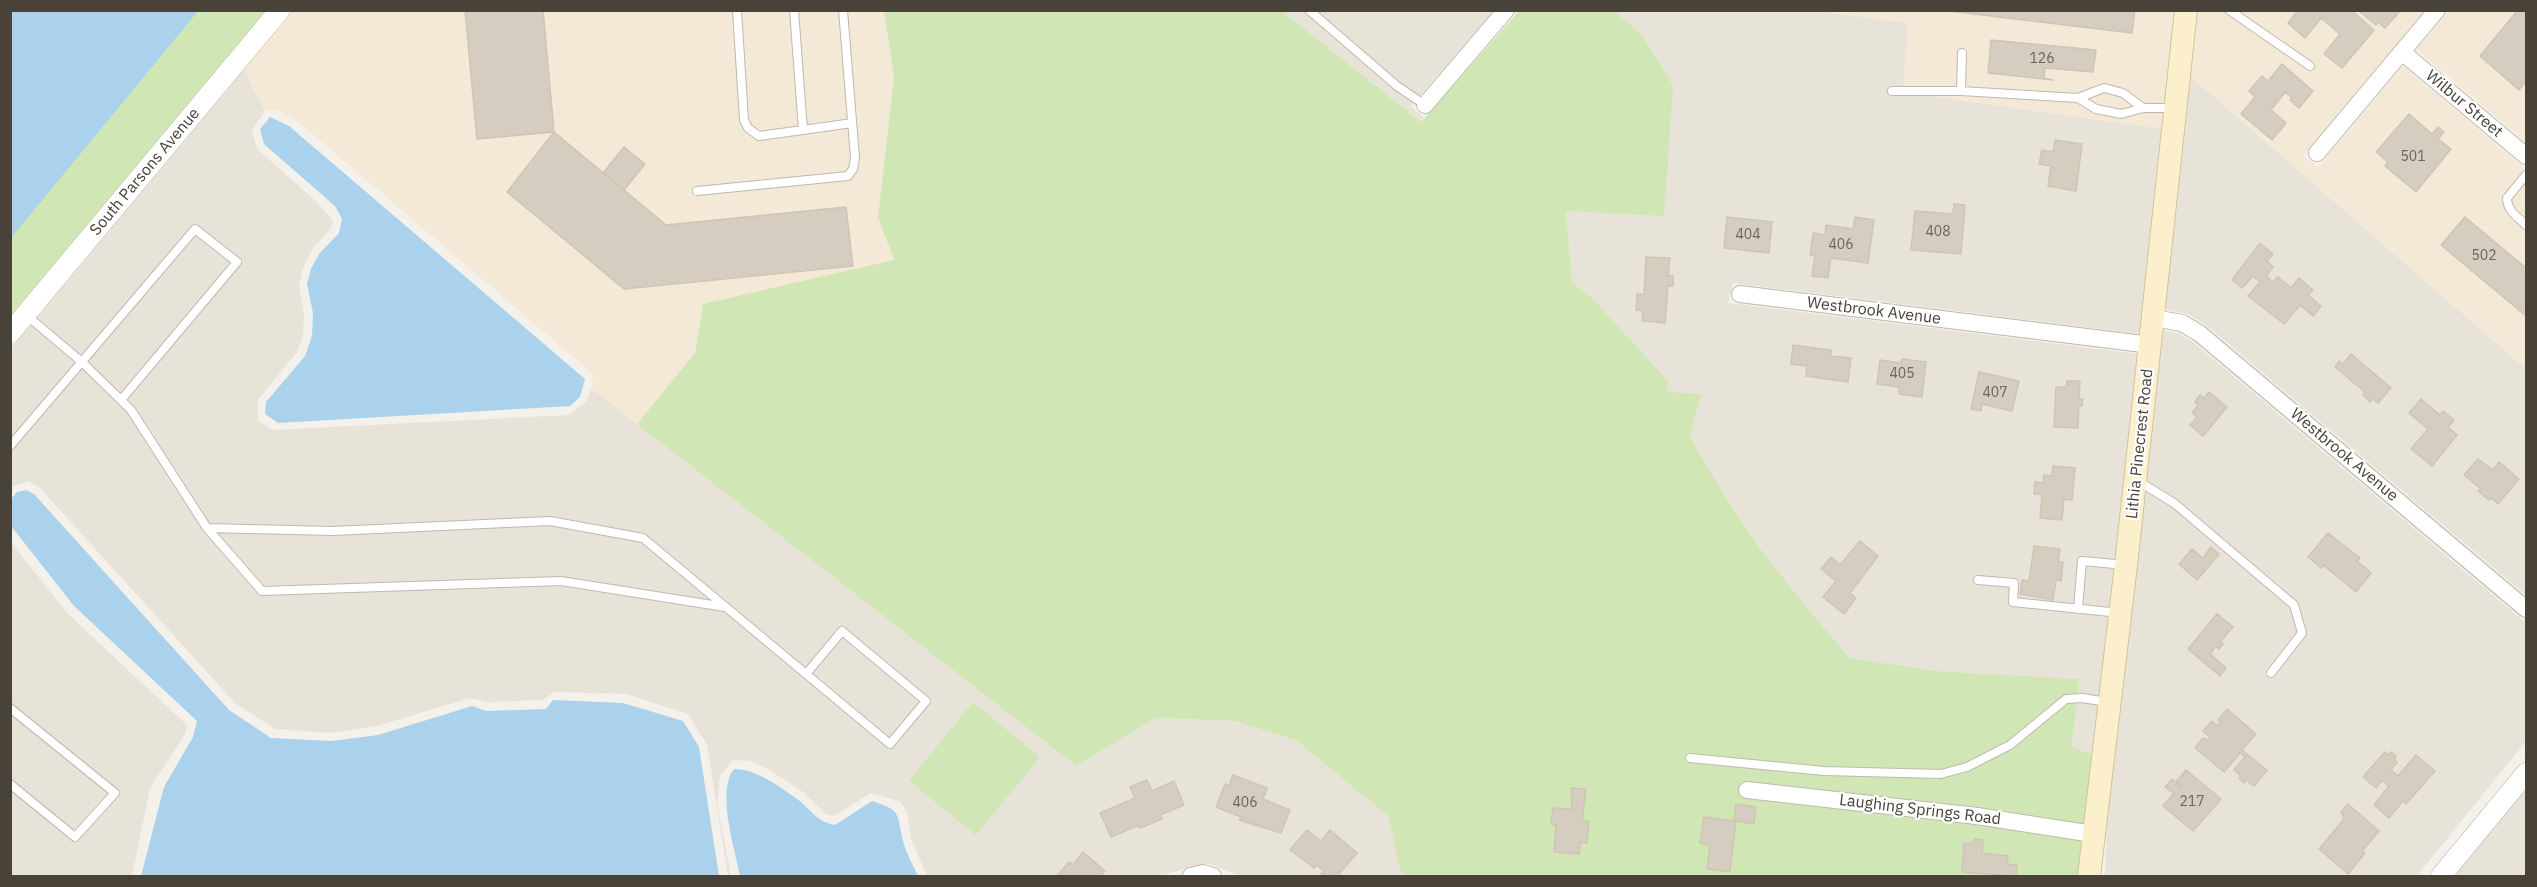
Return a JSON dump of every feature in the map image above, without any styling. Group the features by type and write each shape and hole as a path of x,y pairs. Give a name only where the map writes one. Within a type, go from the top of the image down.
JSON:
{"main road":[{"name":"Lithia Pinecrest Road","path":"2088,876 2121,614 2186,10"}],"street":[{"name":"South Parsons Avenue","path":"10,333 280,10"},
{"path":"1425,105 1506,10"},
{"path":"2317,153 2437,10"},
{"name":"Wilbur Street","path":"2402,52 2526,156"},
{"name":"Westbrook Avenue","path":"1740,294 2151,345"},
{"name":"Westbrook Avenue","path":"2154,318 2182,323 2199,333 2526,609"},
{"path":"2441,876 2526,773"},
{"name":"Laughing Springs Road","path":"1747,790 1977,816 2093,834"},
{"path":"1191,876 1203,873 1213,876"}],"lane":[{"path":"737,10 744,120 748,129 759,136 852,123"},
{"path":"794,10 803,130"},
{"path":"697,191 848,176 854,169 843,10"},
{"path":"1308,10 1397,86 1425,105"},
{"path":"2229,10 2310,66"},
{"path":"1961,91 1962,53"},
{"path":"1892,91 1961,91 2078,98 2104,88 2123,93 2143,108"},
{"path":"2078,98 2096,109 2121,114 2143,108 2176,108"},
{"path":"2526,175 2507,198 2510,210 2526,225"},
{"path":"10,446 195,229 237,262 121,400"},
{"path":"26,315 82,362 131,410 207,528 262,591 561,581 725,607"},
{"path":"2135,479 2174,503 2294,605 2302,633 2271,673"},
{"path":"207,528 333,531 550,521 643,538 725,607 890,744 926,701 842,631 806,674"},
{"path":"2078,609 2082,561 2126,565"},
{"path":"1978,580 2014,584 2013,602 2121,614"},
{"path":"1690,758 1824,771 1941,774 1966,767 2010,745 2066,699 2082,698 2109,702"},
{"path":"10,708 115,793 75,837 10,784"}],"shaded area":[{"path":"1814,10 1908,23 1903,92 2163,129 2142,334 1733,283 1728,303 2140,354 2093,755 2072,747 2079,679 1937,671 1850,658 1785,583 1715,483 1667,392 1667,381 1593,299 1572,282 1566,211 1664,215 1642,35 1615,11"},
{"path":"292,11 884,11 894,76 878,217 894,261 703,304 695,353 637,424 591,388 593,377 591,372 295,119 274,109 265,111 243,69"},
{"path":"1282,11 1494,11 1411,106 1424,118 1421,122"},
{"path":"1814,11 2176,11 2163,129 1903,92 1908,23"},
{"path":"2196,11 2425,11 2303,156 2318,167 2403,66 2526,170 2526,369 2189,75"},
{"path":"2449,11 2526,11 2526,142 2416,49"},
{"path":"243,69 265,111 252,130 257,149 318,203 333,221 331,229 313,248 303,268 299,287 304,314 303,335 297,352 258,400 258,420 272,430 569,415 587,401 591,388 1076,766 1156,718 1236,721 1297,741 1388,816 1401,871 1409,876 1240,876 1208,863 1158,876 927,876 911,839 907,811 899,801 871,793 834,816 826,814 803,792 768,769 750,761 733,760 720,776 717,804 731,876 728,876 707,745 688,714 626,694 554,692 543,700 488,702 470,698 377,726 331,733 275,729 235,703 40,488 28,481 11,487 11,348"},
{"path":"2189,75 2526,369 2526,595 2206,325 2188,314 2164,309 2183,132 2185,131"},
{"path":"2162,330 2178,333 2193,342 2526,623 2526,741 2417,876 2102,876 2105,874 2108,793"},
{"path":"10,541 67,613 187,725 185,734 150,788 132,876 11,876"},
{"path":"2526,788 2526,876 2453,876"}],"green space":[{"path":"11,11 280,11 11,334"},
{"path":"884,11 1282,11 1421,122 1519,11 1615,11 1642,35 1673,86 1664,216 1566,211 1572,282 1593,299 1668,381 1667,392 1701,394 1690,436 1707,467 1763,552 1850,658 1937,671 2079,679 2072,747 2093,755 2079,876 1409,876 1401,872 1388,816 1297,741 1236,721 1156,718 1076,766 637,424 695,353 703,304 894,260 878,217 894,76"},
{"path":"973,702 1040,757 976,835 909,781"}],"water":[{"path":"10,11 198,11 11,238"},
{"path":"270,117 289,126 585,379 580,397 570,406 278,423 265,414 266,402 305,356 312,336 313,313 307,284 311,269 319,254 339,233 342,219 335,206 264,144 260,129"},
{"path":"26,490 34,494 229,710 271,738 331,741 378,735 472,706 486,711 546,709 553,700 623,703 683,721 699,747 719,876 141,876 164,787 193,737 197,721 74,606 11,526 11,499 17,492"},
{"path":"734,769 751,772 767,779 797,799 818,818 835,825 872,801 889,808 897,814 904,845 918,876 740,876 728,821 727,805 729,779"}],"building":[{"path":"465,10 543,10 554,132 477,139"},
{"path":"1941,10 2135,10 2132,33"},
{"path":"2298,10 2351,10 2374,30 2342,68 2324,54 2340,34 2321,18 2305,38 2288,23"},
{"path":"2518,10 2526,13 2526,81 2519,90 2480,56"},
{"path":"2359,11 2400,11 2385,28 2378,22 2376,25"},
{"path":"1991,40 2096,50 2093,72 2045,68 2044,78 2053,80 1988,73"},
{"path":"2282,64 2313,91 2299,108 2285,92 2271,110 2286,123 2272,140 2241,114 2255,97 2249,91 2262,76 2268,81"},
{"path":"2409,114 2432,134 2438,127 2444,132 2438,139 2451,149 2416,192 2385,166 2388,162 2376,152"},
{"path":"554,132 666,225 846,207 853,266 624,289 507,192"},
{"path":"2055,140 2082,144 2076,191 2048,186 2051,166 2039,164 2042,150 2053,152"},
{"path":"624,147 645,164 624,190 603,173"},
{"path":"1954,204 1965,205 1961,254 1911,250 1915,211 1953,214"},
{"path":"1727,217 1772,222 1769,253 1724,248"},
{"path":"1855,217 1874,220 1868,263 1831,258 1828,278 1812,276 1815,255 1810,255 1813,233 1825,235 1826,225 1853,229"},
{"path":"2465,217 2526,268 2526,316 2441,245"},
{"path":"2260,243 2273,254 2267,261 2273,267 2266,276 2273,282 2278,277 2291,288 2299,278 2313,290 2308,295 2321,306 2313,316 2300,305 2284,324 2248,296 2260,282 2253,276 2242,288 2232,280"},
{"path":"1646,257 1670,258 1668,276 1673,276 1673,286 1668,286 1665,323 1642,321 1643,311 1636,310 1637,294 1644,294"},
{"path":"1793,345 1831,350 1831,356 1851,358 1848,382 1806,376 1807,366 1791,364"},
{"path":"2351,354 2391,388 2378,403 2373,399 2370,402 2363,394 2365,392 2335,367 2339,361 2343,364"},
{"path":"1902,359 1926,362 1922,397 1899,394 1899,387 1877,384 1880,360 1901,363"},
{"path":"1979,372 2019,381 2012,411 1982,404 1981,411 1971,409"},
{"path":"2067,381 2080,381 2079,399 2083,399 2082,406 2079,406 2078,428 2054,427 2056,387 2066,387"},
{"path":"2209,392 2227,407 2203,436 2190,425 2197,417 2192,413 2198,405 2195,402 2200,395 2204,398"},
{"path":"2421,399 2440,415 2443,411 2454,420 2448,427 2457,435 2432,466 2411,449 2428,429 2409,413"},
{"path":"2478,459 2493,470 2499,462 2519,479 2498,504 2478,491 2481,489 2464,475"},
{"path":"2053,466 2075,468 2072,500 2064,499 2062,520 2040,518 2042,494 2034,494 2035,482 2043,483 2044,475 2052,476"},
{"path":"2328,533 2360,558 2357,561 2371,573 2356,592 2323,565 2321,568 2308,557"},
{"path":"1860,541 1878,556 1850,593 1856,598 1844,614 1823,597 1836,581 1821,569 1831,557 1840,565"},
{"path":"2034,546 2060,549 2058,562 2063,562 2061,581 2056,580 2053,600 2020,594 2022,580 2029,581"},
{"path":"2211,547 2219,554 2197,580 2179,564 2192,549 2203,558"},
{"path":"2217,614 2233,627 2220,642 2223,644 2219,649 2216,646 2210,654 2226,668 2220,676 2188,649"},
{"path":"2227,709 2256,734 2242,750 2267,770 2254,786 2246,780 2244,783 2239,778 2241,776 2234,770 2245,757 2240,753 2224,772 2195,748 2203,738 2207,740 2210,737 2203,731 2212,721 2218,726 2221,722 2218,720"},
{"path":"2385,752 2389,755 2391,752 2396,756 2394,759 2397,762 2391,770 2398,776 2416,755 2435,771 2406,804 2403,801 2389,818 2374,805 2389,786 2382,780 2376,788 2363,777"},
{"path":"2186,770 2221,799 2193,831 2163,806 2173,794 2176,795 2165,787 2172,779 2182,787 2176,782"},
{"path":"1233,775 1267,788 1263,799 1290,810 1281,833 1239,820 1241,817 1216,807 1225,784 1229,786"},
{"path":"1147,780 1152,791 1174,781 1184,805 1160,815 1162,819 1140,828 1139,825 1111,837 1100,813 1135,798 1130,787"},
{"path":"1571,788 1586,789 1582,821 1589,821 1587,843 1580,842 1579,854 1554,852 1556,825 1551,824 1553,808 1572,809"},
{"path":"1736,804 1756,807 1754,824 1736,821 1730,872 1707,869 1710,845 1700,843 1704,817 1734,821"},
{"path":"2348,804 2379,831 2362,851 2365,853 2348,874 2319,849 2344,819 2341,812"},
{"path":"1307,830 1321,841 1330,830 1357,853 1337,876 1324,876 1321,874 1324,871 1317,865 1314,868 1290,850"},
{"path":"1975,839 1983,840 1982,853 2008,856 2007,864 2017,865 2016,876 1962,872 1964,843 1971,844"},
{"path":"1083,852 1105,871 1100,876 1057,876 1069,862 1073,865"}]}
